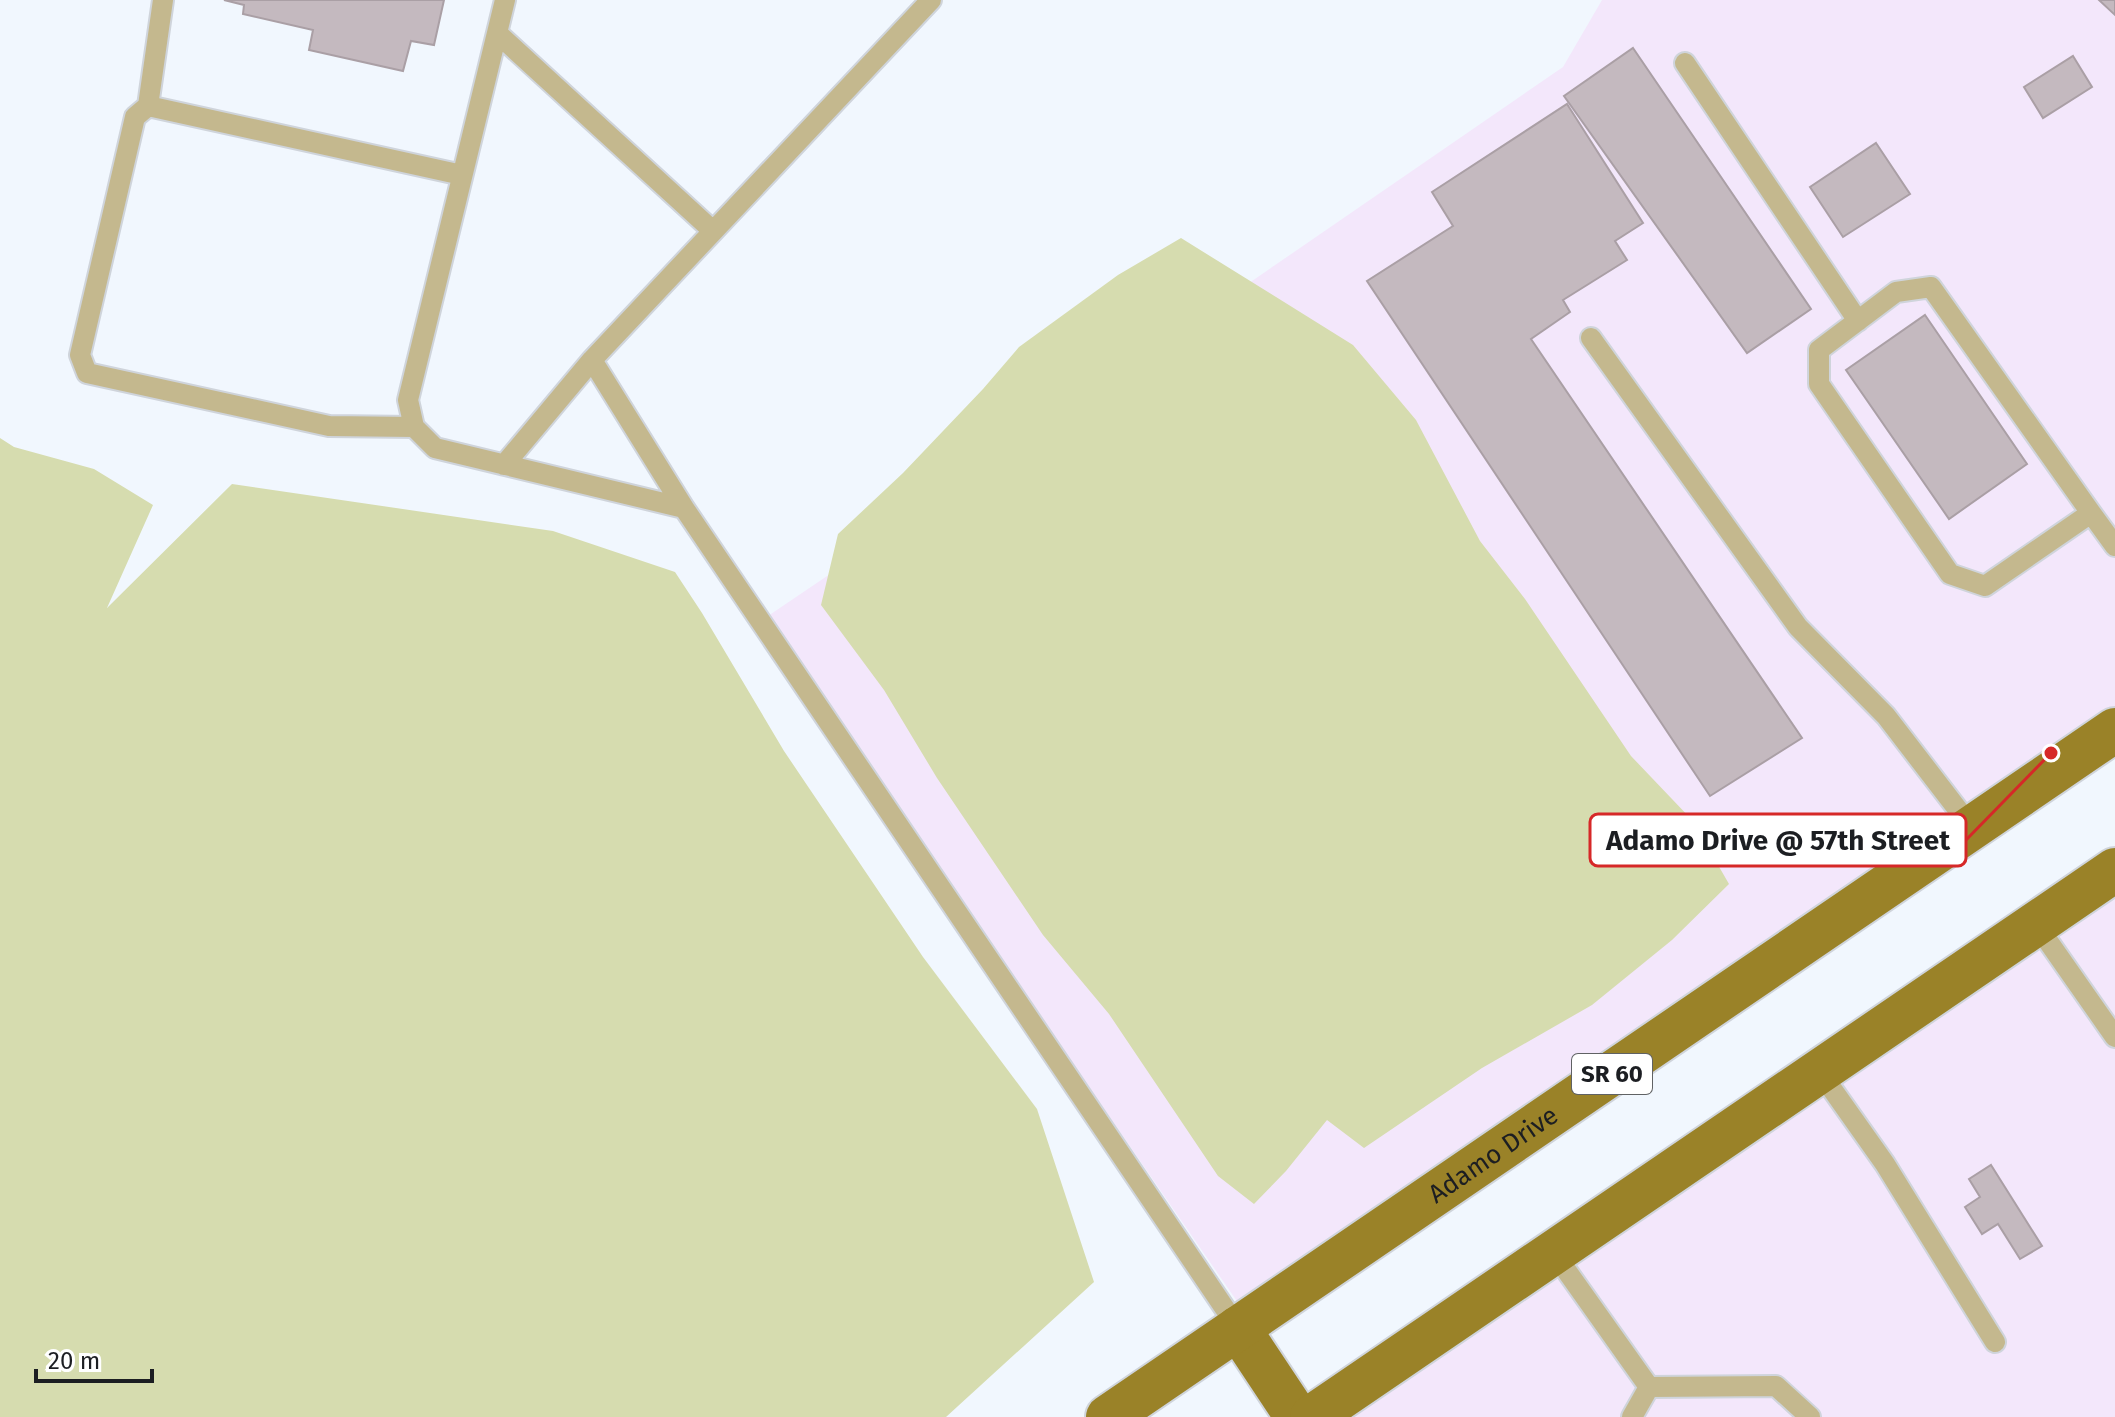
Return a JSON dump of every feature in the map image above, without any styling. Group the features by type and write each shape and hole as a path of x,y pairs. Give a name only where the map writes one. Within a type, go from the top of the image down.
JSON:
{"main road":[{"name":"Adamo Drive","path":"1108,1417 2115,730"},
{"path":"1312,1417 2115,870"},
{"path":"1238,1328 1297,1417"}],"lane":[{"path":"163,0 148,106 135,117 80,355 87,373 329,426 414,427"},
{"path":"505,0 408,400 414,427 435,448 684,508"},
{"path":"504,465 592,360 931,0"},
{"path":"497,33 713,231"},
{"path":"1685,63 1858,321"},
{"path":"148,106 462,175"},
{"path":"2091,513 1985,586 1950,574 1819,384 1819,350 1896,292 1931,287 2115,546"},
{"path":"1591,338 1798,627 1886,716 1972,828"},
{"path":"592,360 684,508 1238,1328"},
{"path":"2036,924 2115,1037"},
{"path":"1820,1072 1885,1164 1995,1342"},
{"path":"1554,1253 1649,1387"},
{"path":"1649,1387 1776,1386 1810,1417"},
{"path":"1632,1417 1649,1387"}],"shaded area":[{"path":"1602,0 2115,0 2115,717 1252,1323 765,618 1563,67"},
{"path":"2115,894 2115,1417 1348,1417"}],"green space":[{"path":"1181,238 1353,345 1416,420 1480,541 1525,599 1631,756 1692,820 1729,884 1672,940 1592,1005 1482,1068 1364,1148 1327,1120 1286,1171 1254,1204 1218,1176 1109,1014 1043,935 937,778 884,690 821,605 838,534 903,473 1019,347 1118,275"},
{"path":"0,438 14,447 94,469 153,505 107,608 232,484 553,531 675,572 784,751 923,957 1037,1109 1094,1282 946,1417 0,1417"}],"building":[{"path":"224,0 444,0 434,45 411,41 403,71 309,50 313,30 243,14 244,5"},
{"path":"2099,0 2115,0 2115,15"},
{"path":"1633,48 1811,309 1747,353 1564,96"},
{"path":"2073,56 2092,87 2043,118 2024,87"},
{"path":"1567,104 1643,223 1615,241 1627,260 1563,300 1570,312 1531,339 1802,738 1710,796 1367,281 1453,226 1432,192"},
{"path":"1876,143 1910,194 1843,237 1810,187"},
{"path":"1925,315 2027,464 1949,519 1846,370"},
{"path":"1991,1165 2042,1246 2020,1259 1998,1224 1982,1234 1965,1207 1980,1197 1969,1179"}],"place":[{"name":"Adamo Drive @ 57th Street","path":"2051,753"}]}
